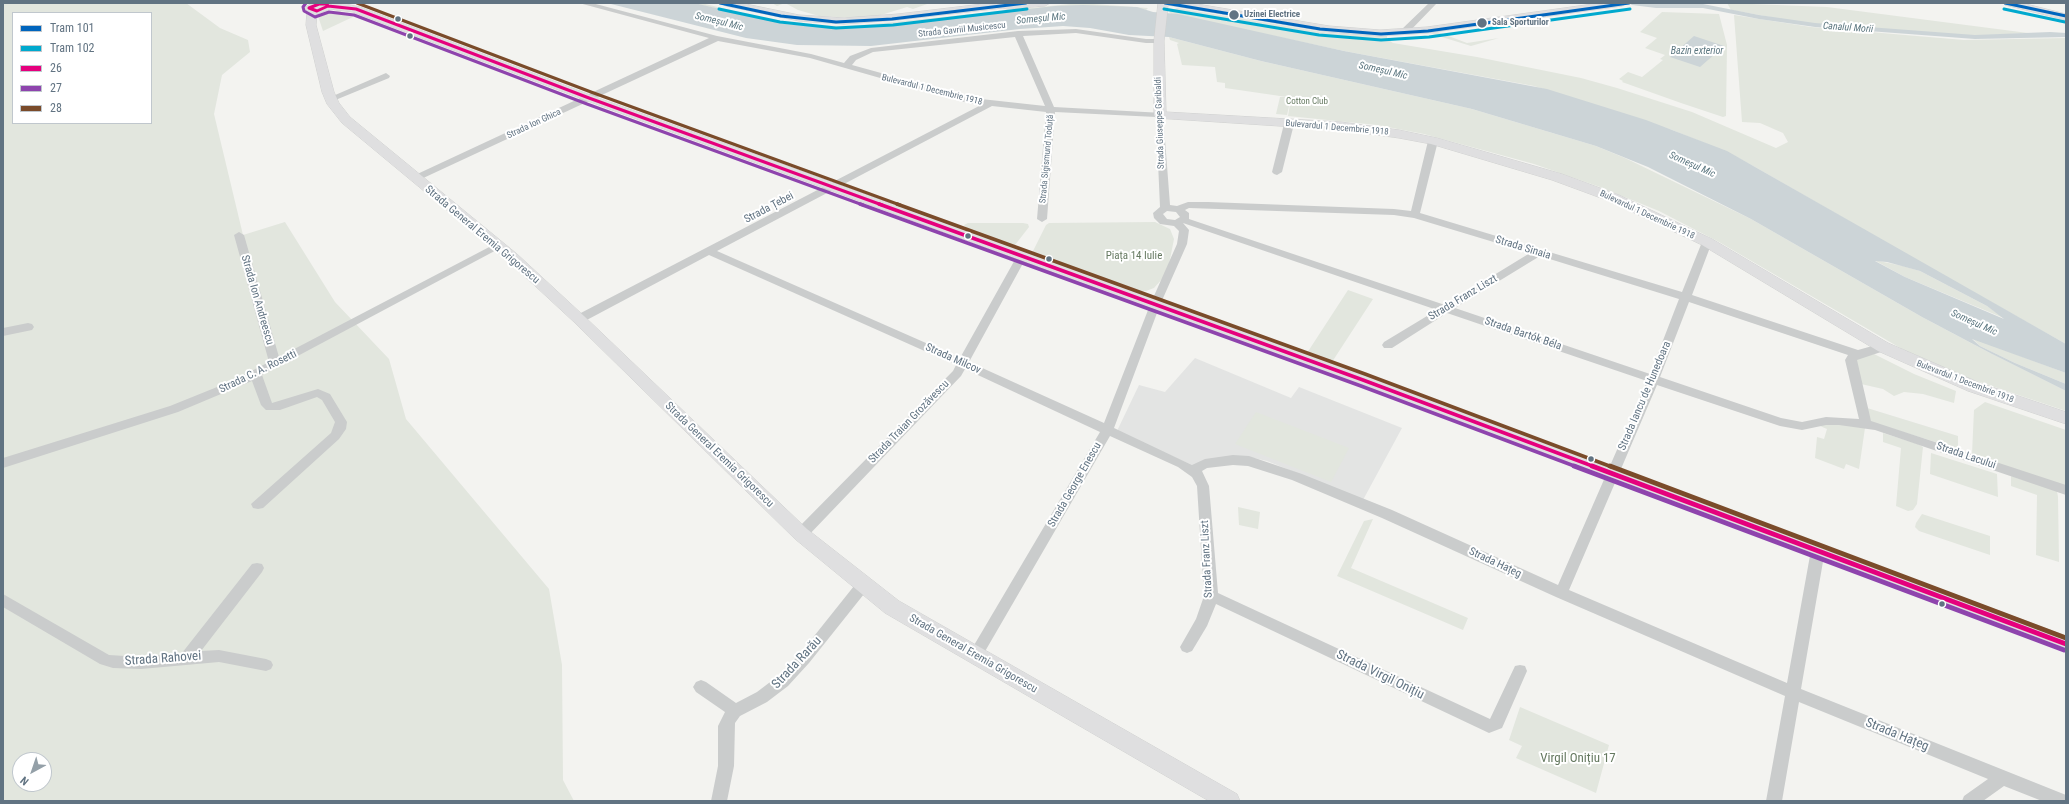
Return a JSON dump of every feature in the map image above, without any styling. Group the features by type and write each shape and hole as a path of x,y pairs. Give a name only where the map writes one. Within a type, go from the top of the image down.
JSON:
{"main road":[{"path":"726,3 784,16 839,21 884,19 1017,3"},
{"path":"991,6 1016,6 1045,3"},
{"path":"1172,3 1334,30 1374,33 1404,32 1622,3"},
{"path":"2014,4 2066,13"},
{"path":"2014,4 2066,17"},
{"path":"314,6 322,10 328,6 344,6 356,9 589,98 1155,305 1336,369 2066,644"},
{"name":"Strada General Eremia Grigorescu","path":"314,6 311,17 313,36 330,99 340,114 352,126 499,246 579,319 801,534 892,607 1230,801"},
{"name":"Strada Giuseppe Garibaldi","path":"1160,116 1159,39 1163,8"},
{"name":"Bulevardul 1 Decembrie 1918","path":"1160,116 1361,128 1433,141 1580,185 1640,209 1707,242 1883,347 1966,384 2066,418"}],"street":[{"name":"Bulevardul 1 Decembrie 1918","path":"583,3 718,38 790,52 960,98 990,104 1051,110 1160,116"},
{"path":"1404,32 1433,3"},
{"name":"Strada Gavriil Musicescu","path":"847,67 848,62 853,58 871,50 1018,33 1076,31 1146,41 1159,39"},
{"name":"Strada Sigismund Toduță","path":"1018,33 1051,110 1042,219"},
{"name":"Strada Ion Ghica","path":"416,178 718,38"},
{"path":"330,99 386,76"},
{"name":"Strada Țebei","path":"579,319 711,252 990,104"},
{"name":"Strada Giuseppe Garibaldi","path":"1160,116 1163,195 1165,208 1158,213 1159,218 1164,222 1180,222"},
{"path":"1278,172 1289,124"},
{"path":"1415,215 1433,141"},
{"name":"Strada Sinaia","path":"1165,208 1178,209 1188,205 1208,205 1415,215 1686,297 1858,354"},
{"path":"1155,305 1182,244 1184,230 1180,222 1184,213 1178,209"},
{"name":"Strada Bartók Béla","path":"1180,222 1445,308 1791,425 1806,426 1826,421 1866,424"},
{"name":"Strada Ion Andreescu","path":"239,235 275,364"},
{"name":"Strada Iancu de Hunedoara","path":"1561,593 1654,378 1707,242"},
{"name":"Strada C. A. Rosetti","path":"3,464 207,397 256,375 499,246"},
{"name":"Strada Milcov","path":"711,252 963,364 1193,470"},
{"name":"Strada Franz Liszt","path":"1388,345 1445,308 1539,252"},
{"name":"Strada Traian Grozăvescu","path":"801,534 957,373 1022,256"},
{"name":"Strada George Enescu","path":"975,656 1107,430 1155,305"},
{"path":"3,332 28,327"},
{"path":"1866,424 1851,360 1852,357 1858,354 1883,347"},
{"path":"256,375 267,405 270,407 280,406 311,394 318,393 326,397 341,422 340,429 335,436 258,504"},
{"name":"Strada Lacului","path":"1866,424 1896,432 2066,490"},
{"name":"Strada Hațeg","path":"1193,470 1205,464 1233,460 1250,461 1264,465 1387,514 1561,593 1792,692 2061,801"},
{"name":"Strada Franz Liszt","path":"1188,647 1205,616 1211,596 1203,486 1199,476 1193,470"},
{"path":"1774,801 1818,550"},
{"path":"186,658 257,568"},
{"name":"Strada Rarău","path":"735,711 762,697 783,681 804,659 863,585"},
{"name":"Strada Virgil Onițiu","path":"1211,596 1229,603 1489,726 1497,723 1520,671"},
{"name":"Strada Rahovei","path":"3,600 105,660 125,663 219,656 266,664"},
{"path":"701,687 735,711 726,726 726,766 719,801"},
{"path":"1970,801 2002,778"}],"shaded area":[{"path":"1195,358 1291,398 1299,387 1402,428 1363,500 1267,461 1249,457 1194,466 1117,431 1139,385 1165,392"}],"green space":[{"path":"3,3 186,3 220,28 248,40 250,52 222,75 214,114 243,235 285,222 335,302 389,359 406,419 549,589 562,665 563,780 574,801 3,801"},
{"path":"675,3 701,3 780,22 841,26 1080,3 1148,8 1146,10 1137,8 1029,9 868,27 839,28 785,24 701,5"},
{"path":"772,3 785,3 777,6"},
{"path":"785,3 930,3 913,9 907,7 881,15 857,18 819,16 798,10"},
{"path":"1727,3 1827,7 2028,33 1975,36 1815,25 1731,10"},
{"path":"1177,8 1330,33 1387,36 1387,39 1393,43 1477,57 1581,78 1692,112 1776,148 1788,142 1783,133 1760,123 1742,122 1734,15 1811,27 1964,40 2066,38 2066,344 1755,167 1727,152 1672,130 1534,86 1344,51 1171,14 1169,12"},
{"path":"337,10 355,16 323,31 318,16"},
{"path":"1662,12 1719,14 1727,45 1726,116 1723,117 1681,103 1622,82 1623,81 1619,79 1628,72 1642,77 1663,60 1660,59 1665,55 1645,48 1657,38 1640,32"},
{"path":"1438,32 1467,43 1499,38 1471,46 1429,33"},
{"name":"Cotton Club","path":"1169,37 1261,61 1472,109 1596,146 1625,158 1751,219 1922,317 2066,391 2066,411 1965,377 1902,349 1719,242 1659,211 1600,187 1534,164 1424,134 1377,125 1288,116 1291,98 1287,115 1276,114 1280,97 1287,97 1225,88 1225,83 1217,82 1215,67 1182,65 1177,44 1179,43 1170,40"},
{"name":"Piața 14 Iulie","path":"1155,222 1170,229 1174,239 1169,264 1163,278 1154,288 1146,291 1130,291 1036,256 1032,253 1046,225 1049,223"},
{"path":"968,223 1023,223 1028,224 1029,227 1015,245 1012,246 967,229 964,225"},
{"path":"1874,260 1920,271 1987,306 2006,319 1905,277"},
{"path":"1348,290 1373,299 1332,362 1307,353"},
{"path":"1972,338 2066,373 2066,384 2015,363 1980,346"},
{"path":"1874,354 1914,374 1956,391 1954,403 1923,394 1904,392 1894,396 1883,389 1861,384 1854,359"},
{"path":"1985,402 2066,430 2066,490 1984,462 1972,454 1974,410"},
{"path":"1867,408 1958,436 1958,449 1871,422"},
{"path":"1256,412 1349,448 1331,482 1235,444"},
{"path":"1847,425 1865,428 1859,469 1846,464 1844,469 1815,458 1817,437 1824,439 1827,429 1820,426"},
{"path":"1883,433 1923,447 1917,504 1913,510 1908,511 1896,506 1901,448 1883,442"},
{"path":"1931,453 1997,474 1998,497 1930,474"},
{"path":"2011,476 2057,491 2059,562 2036,555 2037,495 2011,486"},
{"path":"1238,507 1260,512 1258,529 1239,525"},
{"path":"1922,514 1990,536 1990,555 1919,531 1915,527"},
{"path":"1373,519 1351,568 1468,618 1463,630 1337,576 1364,521"},
{"name":"Virgil Onițiu 17","path":"1520,707 1609,745 1596,793 1516,758 1522,746 1509,740"}],"water":[{"name":"Someșul Mic","path":"607,3 694,3 785,24 839,28 868,27 1055,6 1083,5 1137,7 1153,12 1178,14 1344,51 1547,89 1646,120 1727,151 2066,344 2066,373 1972,339 1980,346 2015,363 2066,384 2066,391 1922,317 1751,219 1648,167 1596,146 1472,109 1261,61 1169,37 1129,35 1090,28 1063,26 1020,29 871,46 797,45 746,38","holes":["1875,261 1887,262 1920,271 1987,306 2004,319 1905,277"]},
{"name":"Bazin exterior","path":"1694,36 1724,46 1700,67 1670,57"}],"waterway":[{"name":"Canalul Morii","path":"1632,3 1656,6 1703,6 1759,17 1815,25 1975,37 2050,34 2066,35"}],"tram line":[{"name":"101","path":"720,3 781,16 836,22 892,19 1026,3"},
{"name":"101","path":"1165,3 1320,29 1381,34 1428,31 1629,3"},
{"name":"101","path":"2005,3 2066,16"},
{"name":"102","path":"719,9 780,22 836,28 893,25 1027,9"},
{"name":"102","path":"1164,9 1319,35 1381,40 1429,37 1630,9"},
{"name":"102","path":"2004,9 2065,22"}],"transit line":[{"name":"27","path":"306,3 303,7 304,11 315,17 329,12 354,15 587,104 1361,386 2064,650"},
{"name":"28","path":"357,3 591,92 1365,374 2066,638"},
{"name":"26","path":"319,4 327,4 328,6 317,11 309,8 319,4"},
{"name":"26","path":"328,6 356,9 589,98 1363,380 2066,644"}],"place":[{"name":"Uzinei Electrice","path":"1234,15"},
{"name":"Sala Sporturilor","path":"1482,23"}]}
